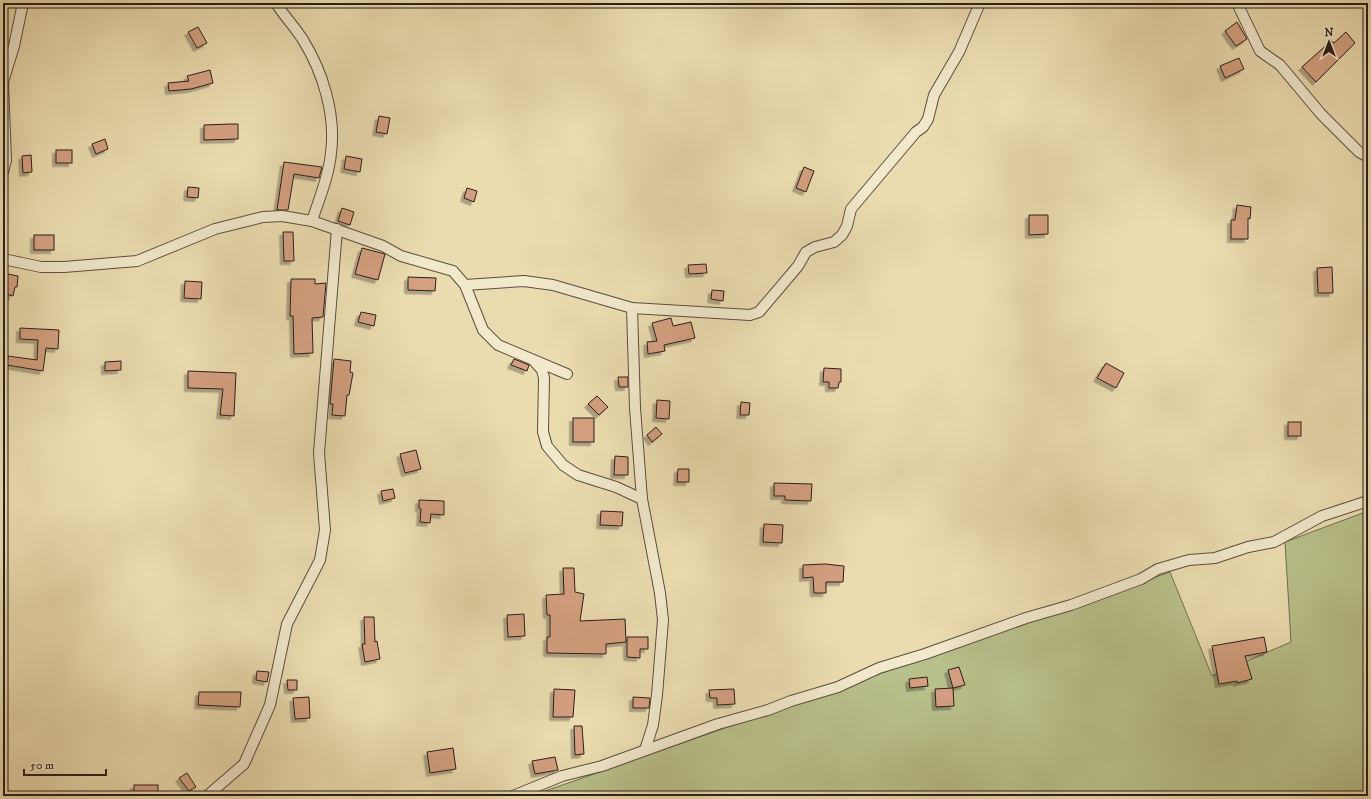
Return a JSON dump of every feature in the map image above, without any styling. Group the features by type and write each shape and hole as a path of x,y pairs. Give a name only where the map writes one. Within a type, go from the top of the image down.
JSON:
{"street":[{"path":"3,172 6,160 3,83 14,46 23,3"},
{"path":"276,3 303,39 317,68 329,105 332,127 331,153 312,221"},
{"path":"465,285 524,281 553,285 632,308 750,315 759,312 798,266 806,252 815,247 834,242 842,235 847,226 851,209 916,132 923,127 928,119 934,95 959,52 980,3"},
{"path":"1237,3 1260,51 1280,65 1321,114 1359,152 1368,157"},
{"path":"3,259 41,267 138,261 215,229 263,217 282,216 312,221 383,246 401,256 453,271 465,285 483,330 498,345 567,374"},
{"path":"207,796 244,764 270,705 287,624 320,560 325,530 319,453 337,229"},
{"path":"632,308 635,408 642,499 660,593 663,620 653,725 645,750"},
{"path":"532,358 542,370 544,378 543,432 547,446 563,465 578,475 616,487 642,499"},
{"path":"513,796 562,776 602,766 718,724 768,710 791,701 838,687 879,668 925,654 1026,618 1071,605 1141,579 1158,569 1189,560 1215,558 1274,542 1322,516 1368,501"}],"green space":[{"path":"1368,511 1368,796 531,796 1170,572 1212,676 1291,642 1285,542"}],"building":[{"path":"1237,22 1247,39 1236,46 1225,31"},
{"path":"198,27 207,43 197,48 188,32"},
{"path":"1346,32 1355,43 1316,82 1302,67 1331,41 1334,43"},
{"path":"1239,58 1244,69 1225,78 1220,66"},
{"path":"210,70 213,83 191,89 169,91 168,83 189,81 187,76"},
{"path":"379,116 390,118 387,134 376,132"},
{"path":"238,124 238,139 204,140 204,125"},
{"path":"105,139 108,149 96,154 92,144"},
{"path":"56,150 72,150 72,163 56,163"},
{"path":"31,155 32,172 23,173 22,156"},
{"path":"346,156 362,159 360,172 344,169"},
{"path":"284,162 322,167 319,178 294,174 288,210 277,210"},
{"path":"804,167 814,171 806,192 796,188"},
{"path":"188,187 199,188 198,198 187,197"},
{"path":"467,188 477,191 474,202 464,198"},
{"path":"1237,205 1251,207 1250,219 1248,218 1248,239 1231,239 1231,220 1235,220"},
{"path":"342,208 354,212 350,225 338,221"},
{"path":"1029,215 1048,215 1048,234 1029,235"},
{"path":"283,232 293,232 294,261 284,261"},
{"path":"34,235 54,235 54,250 34,250"},
{"path":"362,248 385,254 378,280 355,274"},
{"path":"706,264 707,273 689,274 688,265"},
{"path":"1332,267 1333,293 1318,293 1317,268"},
{"path":"3,273 18,276 17,287 15,287 13,296 3,293"},
{"path":"408,277 436,278 435,291 408,290"},
{"path":"291,279 315,279 315,284 326,283 323,317 312,318 313,353 294,354 293,316 290,316"},
{"path":"185,281 202,282 201,299 184,298"},
{"path":"712,290 724,291 723,301 711,299"},
{"path":"361,312 376,315 374,326 358,322"},
{"path":"671,318 673,326 691,322 695,338 664,345 665,351 648,354 647,342 657,341 652,323"},
{"path":"20,328 59,330 58,349 46,348 43,371 7,365 8,356 37,360 38,340 20,339"},
{"path":"334,359 351,361 350,372 353,373 349,395 347,395 345,416 332,415 333,404 330,404"},
{"path":"514,359 529,365 527,371 511,365"},
{"path":"121,361 121,370 105,371 105,362"},
{"path":"1106,363 1124,373 1116,388 1097,378"},
{"path":"824,368 841,369 841,382 839,382 838,388 829,388 829,382 823,382"},
{"path":"188,371 236,373 234,416 220,415 223,389 188,388"},
{"path":"618,377 628,377 628,387 619,387"},
{"path":"597,396 608,407 599,415 588,404"},
{"path":"657,400 670,401 669,419 656,418"},
{"path":"741,402 750,403 749,415 740,415"},
{"path":"573,418 594,418 594,442 573,442"},
{"path":"1288,422 1301,422 1301,436 1288,436"},
{"path":"656,427 662,434 652,442 647,435"},
{"path":"416,450 421,469 405,473 400,454"},
{"path":"615,456 628,457 628,475 614,475"},
{"path":"678,469 689,469 689,482 677,482"},
{"path":"774,483 812,484 811,501 785,500 785,496 774,496"},
{"path":"393,489 395,498 383,501 381,491"},
{"path":"419,500 444,501 444,515 431,514 430,523 420,522 421,509 419,508"},
{"path":"601,511 623,512 622,526 600,525"},
{"path":"764,524 783,525 782,543 763,542"},
{"path":"825,564 844,566 843,582 826,582 826,593 814,593 813,577 803,578 803,565"},
{"path":"563,568 574,568 575,592 584,594 580,621 625,619 626,642 606,644 606,654 547,653 547,637 550,637 550,615 547,615 546,595 564,594"},
{"path":"524,614 525,636 508,637 507,615"},
{"path":"364,617 374,617 375,642 377,641 380,659 365,662 362,644 365,644"},
{"path":"627,637 648,637 648,649 640,649 640,658 627,657"},
{"path":"1264,637 1267,652 1245,656 1252,679 1237,683 1237,681 1219,684 1212,646"},
{"path":"959,667 965,685 953,688 948,670"},
{"path":"257,671 269,672 267,682 256,680"},
{"path":"927,677 928,686 910,688 909,679"},
{"path":"287,680 297,680 297,690 288,690"},
{"path":"953,688 954,706 936,707 935,689"},
{"path":"554,689 575,690 573,717 553,717"},
{"path":"734,689 735,704 717,705 717,698 710,698 709,690"},
{"path":"199,692 241,692 240,707 198,705"},
{"path":"309,697 310,718 295,719 293,698"},
{"path":"633,697 650,698 649,708 633,708"},
{"path":"574,726 582,726 584,754 575,755"},
{"path":"453,748 456,769 430,773 427,752"},
{"path":"555,757 558,770 535,774 532,761"},
{"path":"187,773 196,787 189,791 179,778"},
{"path":"134,785 158,785 158,796 134,796"}]}
